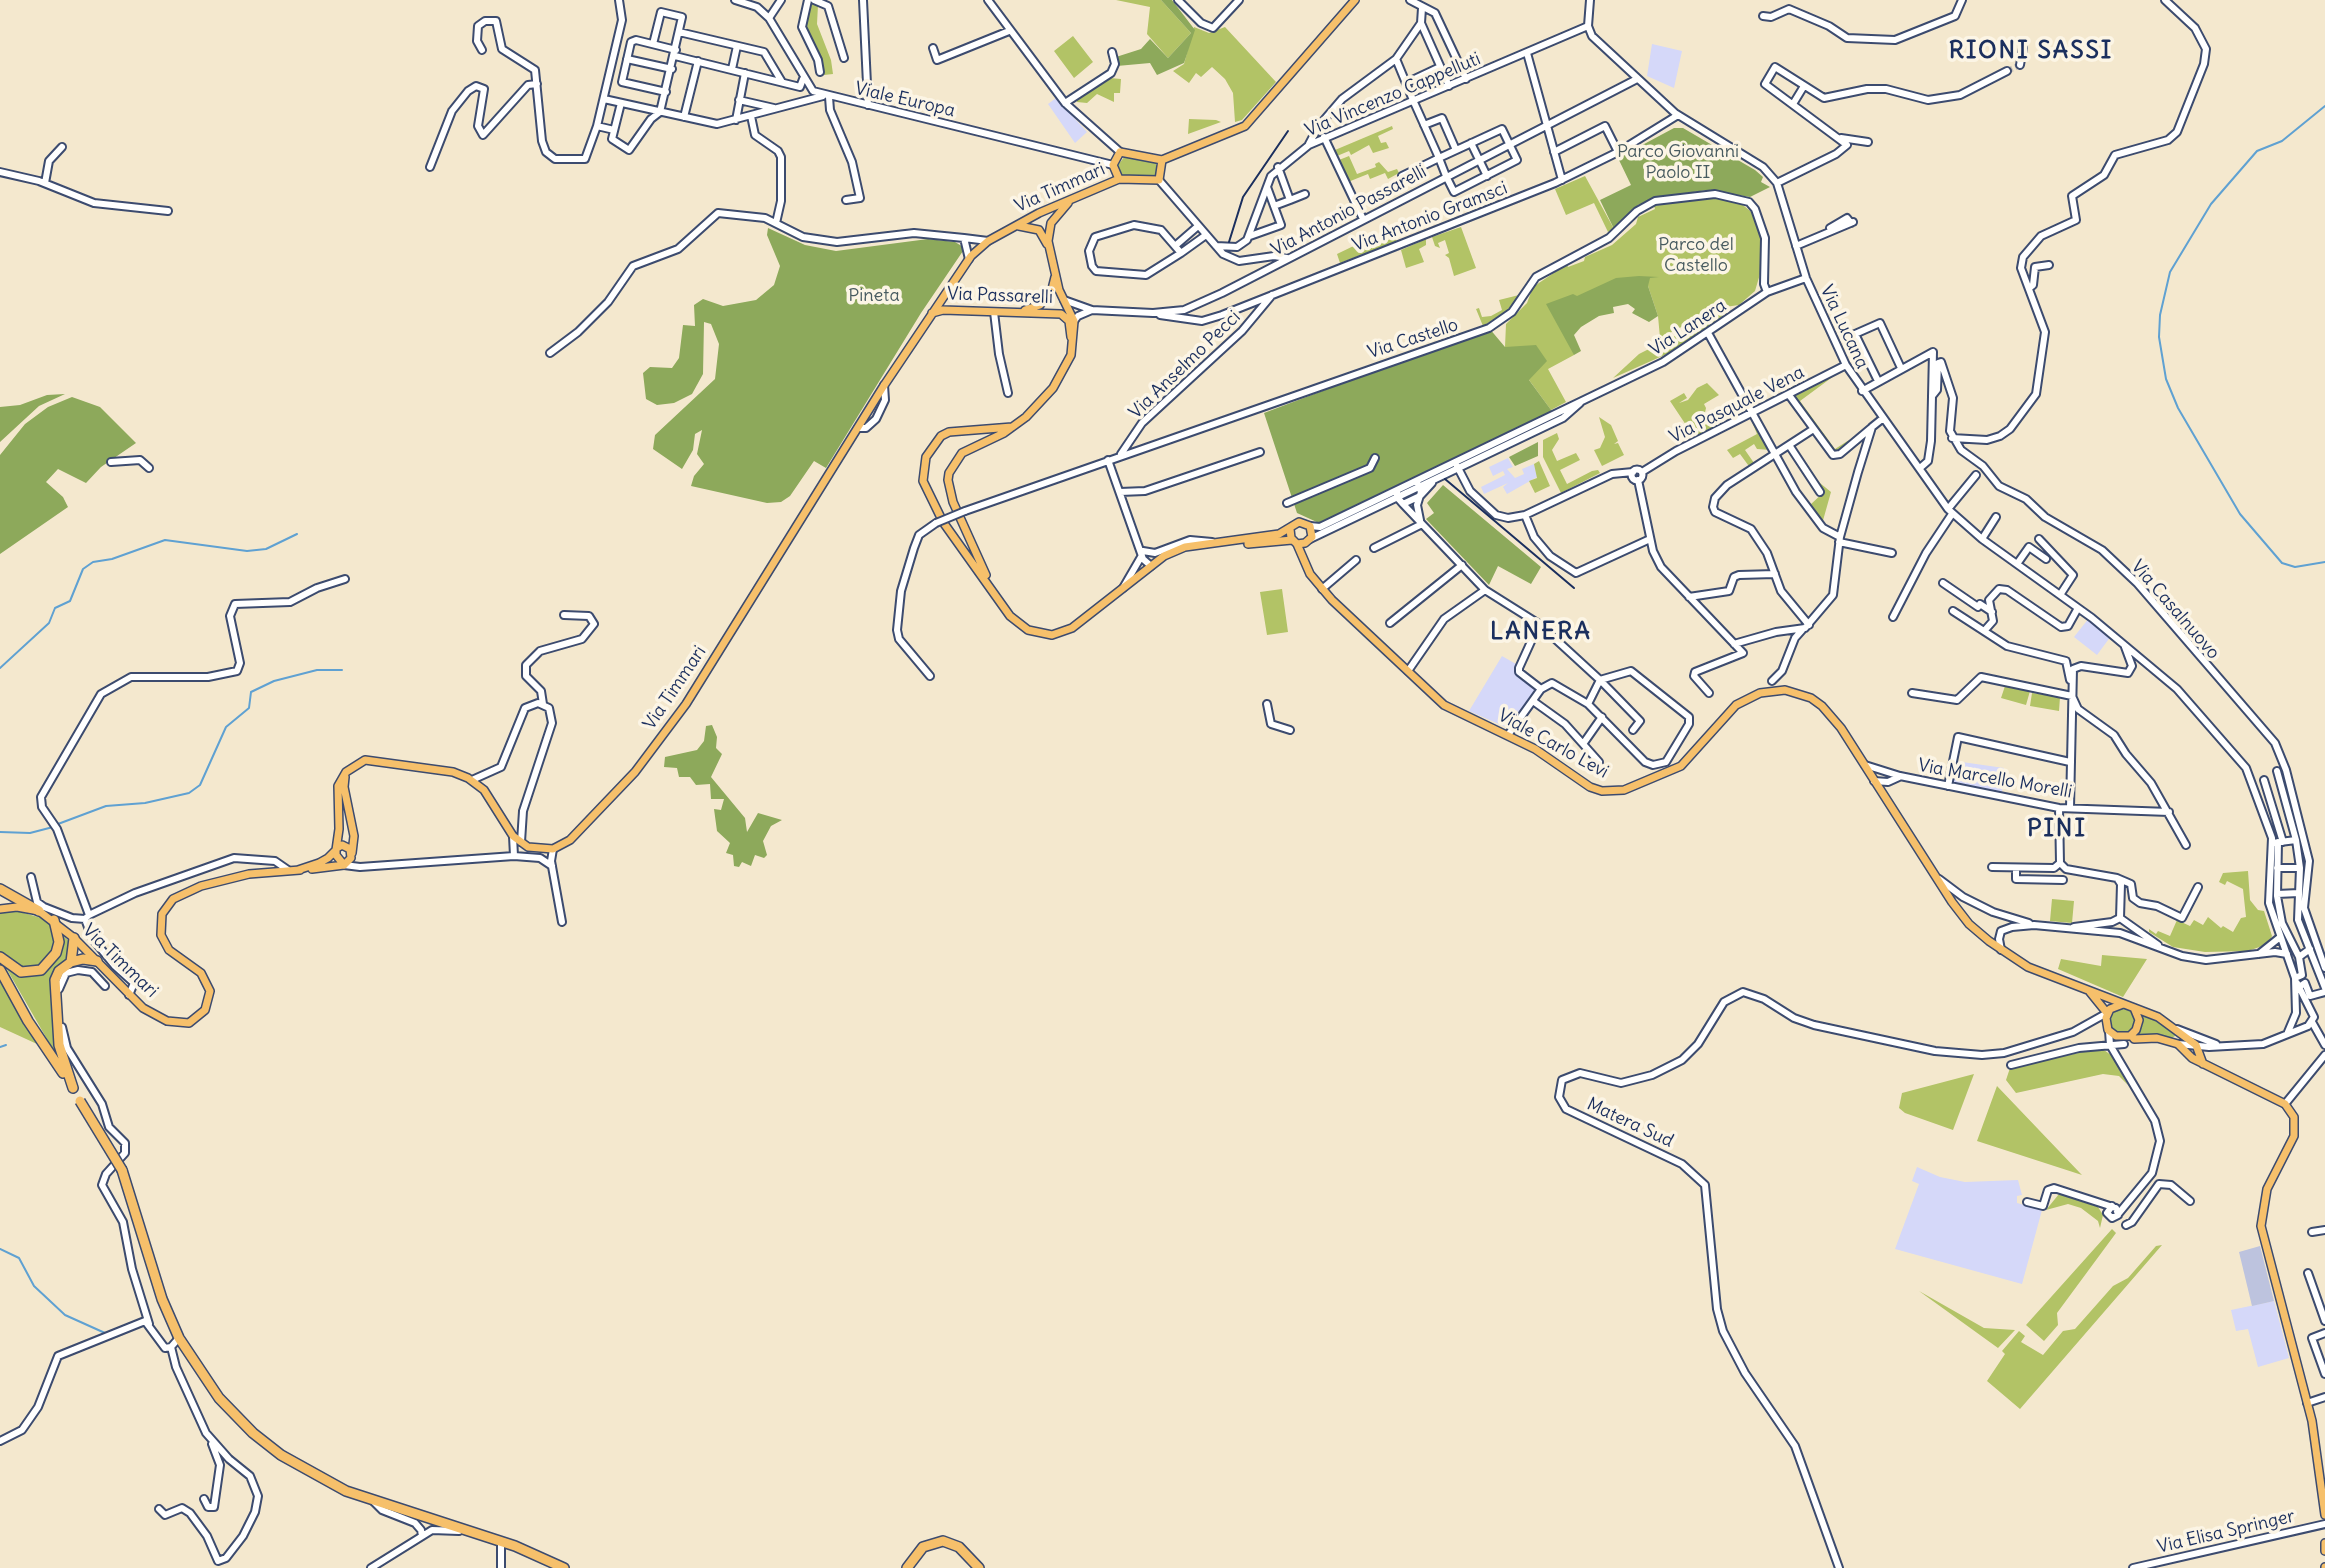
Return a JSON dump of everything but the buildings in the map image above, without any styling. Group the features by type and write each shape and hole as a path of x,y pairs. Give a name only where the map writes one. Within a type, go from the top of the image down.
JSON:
{"highway":[{"path":"0,889 39,911"},
{"path":"0,957 21,972 41,970 56,953 58,931 54,920"},
{"path":"71,962 74,938"},
{"path":"73,1088 59,1045 54,999 55,980 59,971 71,962 83,959 97,961"},
{"path":"0,970 28,1021 73,1088 122,1170 162,1299 179,1338 219,1398 253,1433 281,1455 315,1476 374,1502 501,1541 565,1568"},
{"path":"907,1568 923,1547 943,1541 958,1546 979,1568"}],"main road":[{"path":"1162,160 1159,180 1119,179 1113,165 1120,152 1162,160 1245,126 1355,0"},
{"name":"Via Timmari","path":"554,849 564,845 593,818 635,772 679,714 929,314 969,259 988,240 1119,179"},
{"path":"991,589 953,502 948,480 951,466 962,453 1026,417 1053,388 1068,362 1075,340 1074,321 1062,299 1050,251 1051,223 1072,200"},
{"path":"1015,226 1038,230 1050,251"},
{"path":"1014,312 1040,305 1052,289 1055,276"},
{"path":"944,293 944,305 950,311"},
{"name":"Via Passarelli","path":"929,314 950,311 1054,313 1065,316 1071,337 1068,362"},
{"path":"1012,427 949,432 941,436 929,449 923,470 925,490 936,510 1018,624 1038,634 1052,635 1072,628 1173,552 1217,544 1309,541"},
{"path":"1234,543 1279,534 1299,522 1310,526 1306,564"},
{"name":"Viale Carlo Levi","path":"1290,529 1294,542 1322,589 1367,636 1444,705 1550,758 1590,787 1613,792 1671,772 1681,766 1736,705 1760,692 1797,692 1811,698 1832,716 1969,924 2001,950 2028,967 2124,1004"},
{"path":"346,772 344,788 354,836 351,855 344,865 338,860 336,850 339,829 338,786 346,772 365,760 453,772 472,780 484,790 513,836 534,849 554,849"},
{"path":"298,870 319,863 346,846 351,855"},
{"name":"Via Timmari","path":"0,909 17,906 39,911 54,920 143,1008 167,1021 189,1023 198,1018 209,1001 207,981 201,973 169,950 161,935 162,914 173,899 201,886 249,874 344,865"},
{"path":"2090,991 2107,1013 2109,1030 2116,1036 2130,1035 2139,1024 2134,1008"},
{"path":"2107,1013 2117,1004 2124,1004 2175,1028 2196,1045 2203,1064"},
{"path":"2130,1035 2134,1039 2157,1038 2178,1044 2192,1058 2285,1104 2294,1117 2294,1136 2267,1189 2261,1226 2307,1403 2325,1515"},
{"path":"2325,1543 2325,1551"}],"street":[{"path":"482,50 477,41 478,26 485,21 496,21 500,46 515,60 533,68 543,146 555,159 565,162 587,158 622,20 619,0"},
{"path":"735,0 757,7 769,18 781,0"},
{"path":"808,0 802,27 818,60 820,72"},
{"path":"814,0 828,6 844,58"},
{"path":"863,0 868,105"},
{"path":"988,0 1065,103 1120,152"},
{"path":"1178,0 1208,28 1220,23 1239,0"},
{"path":"1410,0 1435,13 1466,79"},
{"path":"1427,0 1422,8 1421,23 1448,86"},
{"path":"1588,26 1590,0"},
{"path":"1763,16 1771,17 1789,9 1850,39 1895,40 1955,16 1962,0"},
{"path":"1932,397 1937,390 1940,362 1953,398 1952,438 1987,440 2010,429 2036,394 2045,332 2021,268 2023,257 2042,236 2076,220 2072,197 2104,175 2117,154 2168,140 2177,132 2204,64 2206,49 2195,28 2165,0"},
{"path":"621,103 612,139 629,150 651,119 660,112 682,17 661,12 653,44"},
{"name":"Viale Europa","path":"769,18 803,79 813,91 827,97 1113,165"},
{"path":"1309,145 1318,127 1342,99 1396,59 1421,23"},
{"name":"Via Vincenzo Cappelluti","path":"1250,236 1267,187 1279,167 1309,145 1588,26"},
{"name":"Via Lucana","path":"1588,26 1592,36 1678,115 1763,166 1777,183 1806,278 1846,366 1950,512 1982,539 2078,608 2177,689 2246,768 2277,842"},
{"path":"933,48 937,60 1009,31"},
{"path":"679,32 764,52 782,82"},
{"path":"666,92 622,82 631,42 636,40 653,44 698,61 800,87"},
{"path":"732,69 737,46"},
{"path":"2020,65 2023,48"},
{"path":"1065,103 1111,74 1115,64 1112,52"},
{"path":"1527,53 1562,180"},
{"path":"627,59 671,69"},
{"path":"1396,59 1439,158 1446,176 1454,192 1517,160 1502,129 1456,150 1439,158 1402,176"},
{"path":"684,117 698,61"},
{"path":"1406,83 1440,67"},
{"path":"1777,183 1836,154 1847,145 1765,84 1775,67 1824,98 1867,89 1886,89 1928,100 1943,99 1981,86 2007,71"},
{"path":"736,120 745,73"},
{"path":"798,103 803,79"},
{"name":"Via Antonio Passarelli","path":"1062,299 1092,310 1153,313 1184,310 1637,79"},
{"path":"430,167 452,111 470,89 476,86 484,89 478,127 483,135 528,85 537,84"},
{"path":"1793,104 1804,86"},
{"path":"604,99 717,124 827,97 852,162 860,198 846,200"},
{"path":"739,100 777,109"},
{"name":"Via Antonio Gramsci","path":"1153,313 1202,321 1272,295 1562,180 1618,152 1678,115"},
{"path":"751,116 755,135 778,151 780,157 781,201 776,223"},
{"path":"1424,125 1442,118 1456,150"},
{"path":"597,125 614,130"},
{"path":"1554,152 1605,126 1618,152"},
{"path":"1324,137 1363,219"},
{"path":"1841,138 1868,142"},
{"path":"1471,143 1487,176"},
{"path":"45,183 49,161 62,147"},
{"path":"1279,167 1290,200"},
{"path":"3,171 45,183 94,203 165,214"},
{"path":"1159,180 1216,246 1235,260 1274,256 1287,258"},
{"path":"1216,246 1237,247 1250,236 1281,225 1267,187"},
{"path":"1274,206 1305,194"},
{"name":"Via Castello","path":"930,676 899,639 897,630 901,591 914,548 919,535 936,523 1119,456 1489,328 1512,312 1536,277 1609,239 1637,211 1655,201 1715,194 1749,202 1755,209 1765,238 1763,280 1767,292"},
{"path":"550,353 578,332 608,302 633,266 678,249 715,215 758,217 803,237 847,243 914,233 988,240"},
{"path":"1796,246 1852,222"},
{"path":"1181,253 1161,230 1134,225 1095,237 1089,251 1096,271 1146,275 1181,253 1206,235"},
{"path":"1175,246 1198,226"},
{"path":"964,238 969,259"},
{"path":"2029,288 2033,285 2035,267 2049,265"},
{"name":"Via Lanera","path":"1309,541 1456,465 1563,418 1584,399 1663,362 1767,292 1806,278"},
{"name":"Via Anselmo Pecci","path":"1113,472 1119,456 1142,423 1242,331 1272,295"},
{"path":"1194,315 1200,303"},
{"path":"1074,321 1078,316 1092,310"},
{"path":"1184,319 1184,310 1202,321"},
{"path":"994,312 1008,393"},
{"path":"1878,381 1855,334 1880,323 1901,368"},
{"path":"1708,333 1754,414 1773,454 1823,528 1840,539 1892,554"},
{"path":"1862,391 1933,352 1928,461 1920,468"},
{"name":"Via Pasquale Vena","path":"1642,472 1676,451 1846,366"},
{"path":"1789,395 1827,450 1837,455 1882,419"},
{"path":"1772,681 1782,671 1795,638 1833,595 1840,539 1872,427"},
{"path":"1808,625 1791,607 1767,553 1751,529 1715,512 1713,507 1715,498 1727,485 1812,430"},
{"name":"Via Casalnuovo","path":"1952,438 1961,450 1983,466 1999,486 2026,499 2045,517 2102,550 2128,575 2275,743 2286,770 2309,861 2304,908 2325,968"},
{"path":"1789,445 1820,492"},
{"path":"1120,492 1145,491 1260,452"},
{"path":"1287,503 1370,468 1376,458"},
{"path":"111,462 140,460 149,468"},
{"path":"1108,460 1146,564 1151,566"},
{"path":"1456,465 1470,491 1496,515 1508,518 1525,515 1612,474 1642,472 1642,477 1638,480"},
{"name":"Via Lanera","path":"1403,504 1420,496 1436,478 1456,465"},
{"path":"1633,472 1633,479 1638,480"},
{"path":"1893,617 1926,553 1976,475"},
{"name":"Via Lanera","path":"1417,484 1436,478"},
{"path":"1638,480 1650,539 1661,567 1743,653 1695,672 1694,676 1709,693"},
{"path":"1417,484 1421,523"},
{"path":"1397,494 1403,504 1485,590 1538,624 1600,680 1640,721 1633,730"},
{"name":"Via Lanera","path":"1310,526 1321,527 1397,494"},
{"path":"1525,515 1534,537 1570,571 1576,573 1650,539"},
{"path":"1982,539 1996,517"},
{"path":"1374,548 1421,523"},
{"path":"2039,539 2073,575 2060,595"},
{"path":"1141,550 1155,553 1190,540 1217,544"},
{"path":"2017,564 2029,547 2046,559"},
{"path":"1124,588 1126,580 1139,566 1141,550"},
{"path":"1322,589 1356,560"},
{"path":"1391,623 1462,565"},
{"path":"1689,597 1729,591 1734,577 1739,575 1775,574"},
{"path":"130,995 134,983 98,947 57,829 41,802 43,792 104,690 131,677 208,677 237,671 240,663 230,616 235,604 290,601 345,579"},
{"path":"1943,583 1978,607 1980,604 1992,612"},
{"path":"1985,630 1993,621 1989,600 1999,589 2007,590 2061,626 2068,626 2078,608"},
{"path":"1408,671 1444,619 1485,590"},
{"path":"1954,611 1985,630 1988,636 2007,646 2066,661 2072,696 2070,808"},
{"path":"521,842 523,811 552,723 551,712 544,704 541,691 526,676 526,665 540,651 582,639 594,624 589,616 564,615"},
{"path":"1538,624 1518,668 1519,672 1541,689"},
{"path":"1734,644 1808,625"},
{"path":"2071,682 2077,667 2128,673 2132,666 2124,645"},
{"path":"1508,735 1541,689 1552,683 1587,704 1645,762 1653,765 1666,762 1687,730 1689,717 1631,671 1600,680 1587,704"},
{"path":"1912,693 1957,701 1981,677 2072,696"},
{"path":"2072,696 2077,709 2114,735 2169,812 2186,845"},
{"path":"1533,701 1565,724 1599,762"},
{"path":"472,780 501,767 526,708 544,704"},
{"path":"1267,704 1270,724 1290,730"},
{"path":"1583,744 1602,717"},
{"path":"1948,786 1958,737 2070,762"},
{"name":"Via Marcello Morelli","path":"1863,764 1900,776 2060,808 2169,812"},
{"path":"2277,771 2296,840 2300,868 2298,920 2325,990 2310,996 2305,984 2302,985"},
{"path":"1874,780 1884,772"},
{"path":"1874,780 1888,782 1900,776"},
{"path":"2264,780 2272,804 2277,842 2277,894 2283,923 2299,957 2302,975 2295,978"},
{"path":"1883,796 1888,782"},
{"path":"2272,804 2286,800"},
{"path":"2060,808 2060,863 2066,869 2117,878 2131,884 2133,898 2140,903 2157,906 2182,918 2198,887"},
{"path":"513,836 514,856"},
{"path":"2277,842 2296,840"},
{"path":"2178,1044 2263,1044 2312,1022 2314,1017 2279,938 2269,902 2277,842"},
{"path":"554,849 552,866 562,922"},
{"path":"351,855 360,867"},
{"path":"344,865 360,867 514,856 540,858 552,866"},
{"path":"31,877 37,902 72,918 87,917 135,892 234,858 275,861 288,870"},
{"path":"1992,867 2054,868 2060,863"},
{"path":"2015,868 2016,879 2063,880"},
{"path":"2277,868 2300,868"},
{"path":"1935,876 1983,907 2034,925"},
{"path":"2117,878 2121,884 2120,918"},
{"path":"2277,894 2299,893"},
{"path":"2068,929 2112,922 2120,918"},
{"path":"2120,918 2162,949"},
{"path":"2283,923 2298,920"},
{"path":"2001,950 1998,939 2001,931 2034,925 2120,933 2162,949 2206,960 2236,959 2258,954 2287,954"},
{"path":"2258,954 2279,938"},
{"path":"2299,957 2310,949"},
{"path":"105,986 92,972 78,970 66,973 59,984 62,1028 67,1048 102,1104 109,1128 125,1143 125,1153 106,1174 102,1185 123,1222 132,1269 149,1324 162,1346 171,1348"},
{"path":"2295,978 2295,1015 2298,1024 2305,1027"},
{"name":"Matera Sud","path":"1839,1568 1795,1446 1745,1373 1723,1331 1717,1309 1705,1185 1682,1164 1566,1108 1559,1097 1562,1080 1580,1073 1629,1082 1652,1075 1682,1060 1698,1044 1724,1002 1743,992 1764,999 1794,1018 1814,1025 1935,1051 1962,1054 2004,1053 2073,1032 2088,1023"},
{"path":"2288,1032 2301,1008 2310,1009"},
{"path":"2088,1023 2107,1013"},
{"path":"2312,1022 2325,1045"},
{"path":"2088,1023 2099,1024 2109,1030 2110,1045 2155,1121 2160,1141 2152,1173 2133,1199 2115,1212"},
{"path":"2175,1028 2228,1046"},
{"path":"2118,1057 2130,1035"},
{"path":"2011,1065 2079,1048 2124,1044"},
{"path":"2285,1104 2325,1055"},
{"path":"2027,1202 2043,1206 2048,1190 2054,1188 2089,1198 2115,1212 2126,1225 2132,1222 2159,1184 2171,1185 2190,1201"},
{"path":"2312,1232 2325,1230"},
{"path":"2308,1273 2325,1321"},
{"path":"0,1441 22,1430 38,1407 58,1356 110,1338 141,1322 149,1324"},
{"path":"2325,1334 2312,1338 2325,1374"},
{"path":"171,1348 179,1338"},
{"path":"171,1348 176,1367 220,1465 214,1507 208,1507 204,1499"},
{"path":"2307,1403 2325,1397"},
{"path":"159,1508 165,1515 182,1508 190,1513 207,1536 218,1561 226,1558 243,1536 257,1505 256,1488 250,1476 229,1459 206,1433"},
{"path":"374,1502 382,1510 415,1523 422,1536"},
{"name":"Via Elisa Springer","path":"2133,1568 2325,1524"},
{"path":"371,1568 422,1536 439,1529 470,1532"},
{"path":"501,1541 501,1568"}],"shaded area":[{"path":"1652,44 1682,51 1674,88 1647,76"},
{"path":"1056,98 1087,132 1075,143 1048,104"},
{"path":"1508,458 1513,467 1507,469 1515,478 1524,474 1522,469 1534,464 1537,477 1507,494 1503,487 1508,483 1484,494 1481,487 1505,475 1503,471 1493,476 1489,467"},
{"path":"2089,618 2111,636 2097,655 2074,637"},
{"path":"1502,656 1516,664 1515,671 1535,690 1508,728 1469,711"},
{"path":"1955,761 2004,768 2002,793 1954,784 1950,780"},
{"path":"1917,1167 1940,1177 1965,1182 2018,1180 2022,1195 2017,1196 2017,1203 2042,1210 2022,1284 1895,1249 1919,1184 1912,1181"},
{"path":"2260,1246 2274,1301 2252,1306 2239,1252"},
{"path":"2274,1301 2289,1358 2258,1367 2248,1329 2236,1331 2231,1310"}],"green space":[{"path":"1116,0 1161,0 1191,33 1168,58 1147,34 1150,7"},
{"path":"1161,0 1172,0 1195,30 1184,63 1157,75 1150,63 1117,66 1116,57 1141,49 1150,39 1168,58 1191,33"},
{"path":"810,2 818,5 817,24 831,60 833,74 824,75 805,28"},
{"path":"1194,27 1209,33 1225,27 1276,82 1242,120 1235,122 1233,93 1225,79 1212,67 1201,77 1196,73 1189,83 1173,71 1184,64"},
{"path":"1073,36 1093,62 1074,78 1054,51"},
{"path":"1110,78 1121,79 1120,93 1114,93 1114,102 1097,94 1087,103 1077,102 1077,99"},
{"path":"1189,119 1216,120 1221,122 1188,134"},
{"path":"1392,126 1393,129 1378,136 1381,143 1386,142 1389,148 1373,153 1369,145 1351,155 1349,151 1337,156 1335,150"},
{"name":"Parco Giovanni Paolo II","path":"1674,128 1683,128 1755,170 1763,177 1761,182 1770,187 1750,197 1707,190 1659,197 1638,205 1614,229 1600,200 1631,185 1618,158"},
{"path":"1125,156 1156,161 1157,175 1154,178 1122,175 1118,165"},
{"path":"1349,156 1357,174 1376,167 1375,164 1379,162 1388,172 1397,169 1399,173 1388,179 1385,173 1370,179 1368,174 1348,182 1339,160"},
{"path":"1585,176 1614,229 1608,232 1594,203 1566,215 1555,189"},
{"name":"Parco del Castello","path":"1711,196 1739,202 1754,214 1762,243 1760,274 1755,291 1739,305 1718,308 1660,338 1658,316 1648,286 1571,307 1574,355 1548,369 1566,402 1551,410 1505,347 1506,324 1527,303 1533,287 1567,264 1568,267 1584,261 1585,257 1612,245 1636,224 1638,217 1655,209 1654,206"},
{"path":"1461,227 1476,268 1454,276 1449,258 1445,255 1449,253 1445,240 1438,243 1440,248 1435,246 1432,237"},
{"name":"Pineta","path":"768,228 805,245 836,251 928,239 955,242 965,248 921,313 826,468 814,461 790,496 781,502 767,503 691,486 694,476 704,464 697,454 702,430 695,434 693,450 682,469 653,449 655,435 715,379 719,344 711,324 704,322 703,374 692,394 674,403 657,405 646,399 643,373 650,367 672,368 679,358 683,325 695,326 694,305 703,299 723,306 756,300 774,285 780,266 767,235"},
{"path":"1394,238 1397,241 1340,263 1337,254 1366,240 1369,247"},
{"path":"1426,239 1426,245 1419,249 1424,262 1406,268 1401,250"},
{"path":"1659,277 1650,278 1648,286 1658,316 1649,322 1632,313 1635,309 1628,304 1613,307 1614,313 1599,316 1581,327 1574,335 1581,351 1574,355 1546,304 1573,294 1577,296 1616,278"},
{"path":"1519,295 1507,311 1483,326 1476,309 1479,308 1482,317 1491,316 1502,310 1499,300"},
{"path":"1728,312 1669,353 1613,378 1639,354 1720,313"},
{"path":"1489,328 1505,347 1536,345 1547,361 1529,380 1554,414 1319,523 1297,513 1264,413"},
{"path":"1842,370 1800,401 1835,449 1849,440 1842,451 1835,453 1792,396"},
{"path":"1707,383 1719,395 1704,404 1704,417 1717,426 1694,437 1670,401 1684,393 1687,398 1679,403 1688,400 1697,388"},
{"path":"65,394 39,406 0,442 0,407 20,405 47,395"},
{"path":"72,397 100,407 136,443 101,467 86,483 58,469 46,482 63,497 68,507 0,554 0,455 25,424 48,407"},
{"path":"1599,417 1611,425 1618,441 1614,444 1618,443 1624,455 1602,466 1594,450 1600,448 1605,437"},
{"path":"1756,420 1771,450 1757,449 1754,444 1745,450 1754,463 1763,457 1766,459 1751,469 1740,454 1733,458 1727,450 1757,434 1752,422"},
{"path":"1557,433 1559,439 1552,450 1557,461 1576,453 1580,460 1560,470 1567,484 1592,471 1598,470 1600,473 1561,493 1543,457 1543,440"},
{"path":"1538,442 1538,456 1515,466 1509,457"},
{"path":"1539,461 1550,486 1535,493 1529,481 1537,478 1534,464"},
{"path":"1815,479 1831,492 1822,524 1810,505 1824,492"},
{"path":"1443,485 1541,567 1531,584 1498,566 1489,585 1426,519 1434,513 1427,503"},
{"path":"1282,589 1288,632 1267,635 1260,592"},
{"path":"2005,686 2030,691 2026,705 2001,698"},
{"path":"2032,693 2060,697 2059,711 2030,706"},
{"path":"712,725 717,737 716,748 722,754 711,777 745,818 747,832 758,813 782,820 771,826 763,841 767,855 764,858 755,855 751,866 742,862 739,867 734,866 733,855 726,853 730,843 717,831 714,809 721,810 724,799 711,799 710,784 696,785 690,777 679,777 677,768 664,767 665,757 697,750 704,741 706,726"},
{"path":"2248,871 2250,900 2258,910 2264,911 2272,936 2268,944 2248,951 2205,952 2173,947 2149,932 2149,929 2156,934 2158,931 2170,936 2177,920 2190,926 2194,920 2203,925 2208,917 2221,928 2223,926 2233,932 2241,918 2246,917 2243,889 2227,881 2225,885 2219,882 2223,873"},
{"path":"2052,899 2074,901 2072,923 2050,921"},
{"path":"17,911 45,919 50,924 55,940 54,949 43,965 34,969 25,970 0,952 0,913"},
{"path":"60,933 71,943 69,957 52,977 50,987 55,1053 5,966 18,974 41,972 58,956"},
{"path":"2102,955 2147,959 2123,997 2058,969 2061,959 2101,966"},
{"path":"0,982 9,995 37,1044 0,1027"},
{"path":"2122,1007 2131,1011 2135,1020 2131,1029 2122,1033 2113,1029 2109,1020 2113,1011"},
{"path":"2142,1014 2168,1026 2175,1032 2175,1036 2170,1039 2137,1036 2143,1024"},
{"path":"2101,1048 2111,1055 2128,1085 2119,1076 2103,1074 2016,1093 2006,1080 2010,1068"},
{"path":"1974,1074 1953,1130 1905,1113 1899,1108 1902,1093"},
{"path":"1997,1086 2080,1173 2082,1175 1977,1141"},
{"path":"2059,1194 2098,1207 2103,1215 2100,1228 2098,1221 2081,1208 2068,1204 2046,1210"},
{"path":"2112,1229 2116,1233 2057,1313 2058,1325 2044,1341 2026,1325"},
{"path":"2162,1245 2020,1409 1987,1381 2005,1354 2002,1351 2019,1331 2025,1336 2021,1342 2043,1355 2063,1331 2075,1329 2113,1286 2128,1278 2156,1246"},
{"path":"1919,1291 1984,1328 2015,1330 1998,1348"}],"waterway":[{"path":"2325,106 2282,141 2257,151 2211,204 2170,272 2160,315 2159,337 2166,379 2178,408 2240,514 2282,563 2295,567 2325,562"},
{"path":"0,668 49,623 55,608 70,601 83,569 93,562 112,559 165,540 247,551 266,549 297,534"},
{"path":"58,824 106,806 145,803 189,793 200,785 226,727 249,708 251,692 274,681 317,670 342,670"},
{"path":"0,832 30,833 53,827"},
{"path":"0,1047 6,1045"},
{"path":"0,1249 19,1258 34,1286 65,1315 105,1333"}],"tunnel":[{"path":"2007,71 2020,65"}],"railway":[{"path":"1229,242 1243,197 1288,131"},
{"path":"1445,479 1574,588"}],"district":[{"name":"RIONI SASSI","path":"2031,51"},
{"name":"LANERA","path":"1541,632"},
{"name":"PINI","path":"2057,829"}]}
